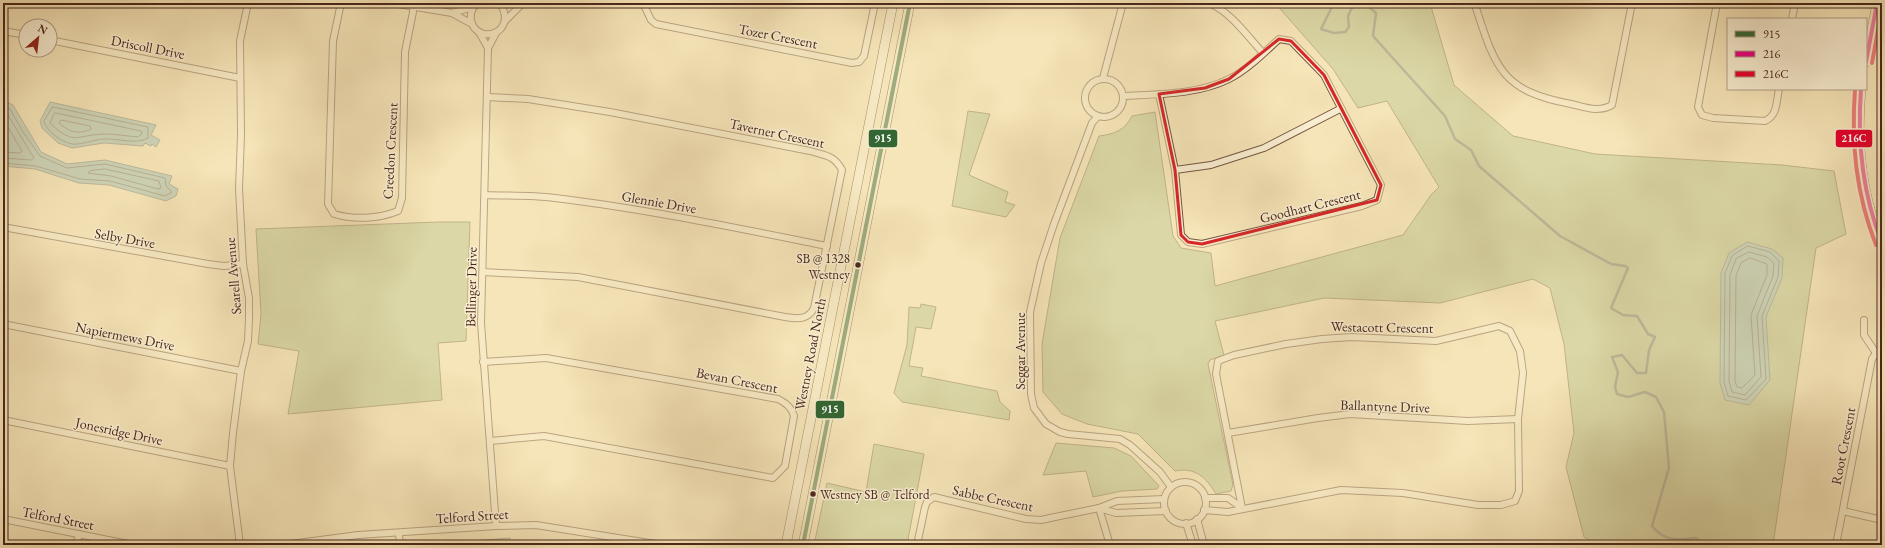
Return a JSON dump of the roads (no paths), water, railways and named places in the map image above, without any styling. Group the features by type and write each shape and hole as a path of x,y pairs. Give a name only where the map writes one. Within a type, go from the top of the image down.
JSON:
{"main road":[{"name":"Westney Road North","path":"786,545 893,3"},
{"path":"803,545 910,3"},
{"path":"1867,57 1878,3"},
{"path":"1861,90 1858,143 1863,184 1876,230 1882,243"}],"street":[{"name":"Searell Avenue","path":"240,545 230,466 232,434 241,371 248,341 249,319 249,298 242,264 239,190 240,41 248,3"},
{"name":"Creedon Crescent","path":"341,3 333,41 328,204 334,214 347,218 386,216 398,211 402,198 406,52 414,7"},
{"path":"392,3 452,13 472,24 479,32 488,48"},
{"path":"500,3 505,13 505,22"},
{"name":"Bellinger Drive","path":"496,526 481,323 488,48 496,33 523,3"},
{"name":"Tozer Crescent","path":"643,3 651,20 656,24 852,63 859,62 864,56 875,3"},
{"path":"1103,78 1123,3"},
{"path":"1209,3 1216,6 1235,23 1264,53"},
{"path":"1478,3 1476,8 1493,55 1498,66 1514,83 1530,93 1549,100 1600,110 1612,105 1632,3"},
{"path":"1717,3 1698,107 1702,115 1712,118 1765,121 1772,118 1775,113 1779,90"},
{"path":"1792,18 1795,3"},
{"path":"452,13 475,5"},
{"path":"472,24 470,15 475,5"},
{"path":"3,31 18,34"},
{"path":"479,32 487,34 496,33"},
{"name":"Goodhart Crescent","path":"1123,96 1159,94 1205,88 1229,79 1264,53 1279,39 1291,41 1324,75 1340,109 1381,185 1377,200 1362,206 1202,244 1188,242 1181,236 1175,170 1159,94"},
{"name":"Driscoll Drive","path":"58,42 240,78"},
{"path":"1103,78 1114,82 1120,89 1123,96 1120,107 1115,114 1107,117 1098,116 1088,109 1084,96 1092,83 1103,78"},
{"name":"Taverner Crescent","path":"483,272 578,277 798,319 811,314 814,308 842,170 837,161 831,157 721,133 610,112 528,99 487,97"},
{"path":"1175,170 1211,165 1264,148 1340,109"},
{"name":"Seggar Avenue","path":"1098,116 1092,123 1041,263 1030,312 1031,394 1034,408 1046,424 1060,432 1068,434 1120,439 1130,445 1160,472 1171,486"},
{"name":"Glennie Drive","path":"485,195 553,198 582,202 657,214 827,246"},
{"name":"Selby Drive","path":"3,227 208,264 224,266 242,264"},
{"name":"Root Crescent","path":"1836,545 1872,359 1879,352 1864,335 1864,320"},
{"name":"Napiermews Drive","path":"3,324 241,371"},
{"name":"Westacott Crescent","path":"1204,510 1228,512 1242,508 1254,508 1341,490 1403,493 1478,505 1501,505 1515,501 1519,490 1518,419 1523,373 1520,351 1510,330 1499,326 1436,341 1352,337 1322,339 1286,344 1234,355 1218,361 1216,374 1242,508"},
{"name":"Bevan Crescent","path":"483,362 546,358 778,399 786,403 792,409 794,416 785,466 773,478 544,436 490,441"},
{"name":"Ballantyne Drive","path":"1228,433 1350,414 1468,421 1518,419"},
{"name":"Jonesridge Drive","path":"3,420 230,466"},
{"path":"1177,483 1191,483 1197,486 1205,498 1204,510 1197,519 1186,523 1174,520 1166,511 1164,499 1171,486 1177,483"},
{"name":"Sabbe Crescent","path":"917,545 925,507 927,502 934,498 1026,519 1041,520 1099,508 1118,501 1164,499"},
{"path":"1205,498 1228,498 1242,508"},
{"path":"1099,508 1110,545"},
{"name":"Sabbe Crescent","path":"1099,508 1116,513 1166,511"},
{"path":"1843,511 1882,520"},
{"name":"Telford Street","path":"3,519 133,545"},
{"path":"1197,519 1204,545"},
{"path":"1186,523 1193,545"},
{"name":"Telford Street","path":"283,545 358,535 399,534 496,526 536,525 662,545"},
{"path":"76,545 79,534"},
{"path":"399,534 400,545"}],"water":[{"path":"3,100 13,105 41,152 67,164 105,160 172,176 169,184 178,189 176,196 166,201 109,185 79,183 35,169 3,166"},
{"path":"50,102 156,125 151,135 160,140 156,147 152,144 151,146 145,143 143,146 104,143 72,148 58,143 42,128 40,121"},
{"path":"1747,242 1772,249 1783,258 1782,278 1766,317 1770,380 1749,405 1725,400 1720,383 1721,273 1729,253"}],"waterway":[{"path":"1334,3 1321,29 1334,33 1345,32 1349,27 1348,16 1354,3"},
{"path":"1357,3 1368,6 1376,13 1373,36 1445,116 1455,139 1471,150 1479,166 1560,236 1611,264 1625,266 1628,268 1611,308 1623,315 1637,316 1648,334 1655,337 1649,350 1646,373 1637,373 1622,355 1612,357 1618,372 1615,387 1617,394 1628,397 1645,392 1656,397 1664,412 1669,468 1652,526 1662,535 1672,539 1696,538 1704,545"}],"place":[{"name":"SB @ 1328 Westney","path":"858,265"},
{"name":"Westney SB @ Telford","path":"813,494"}]}
